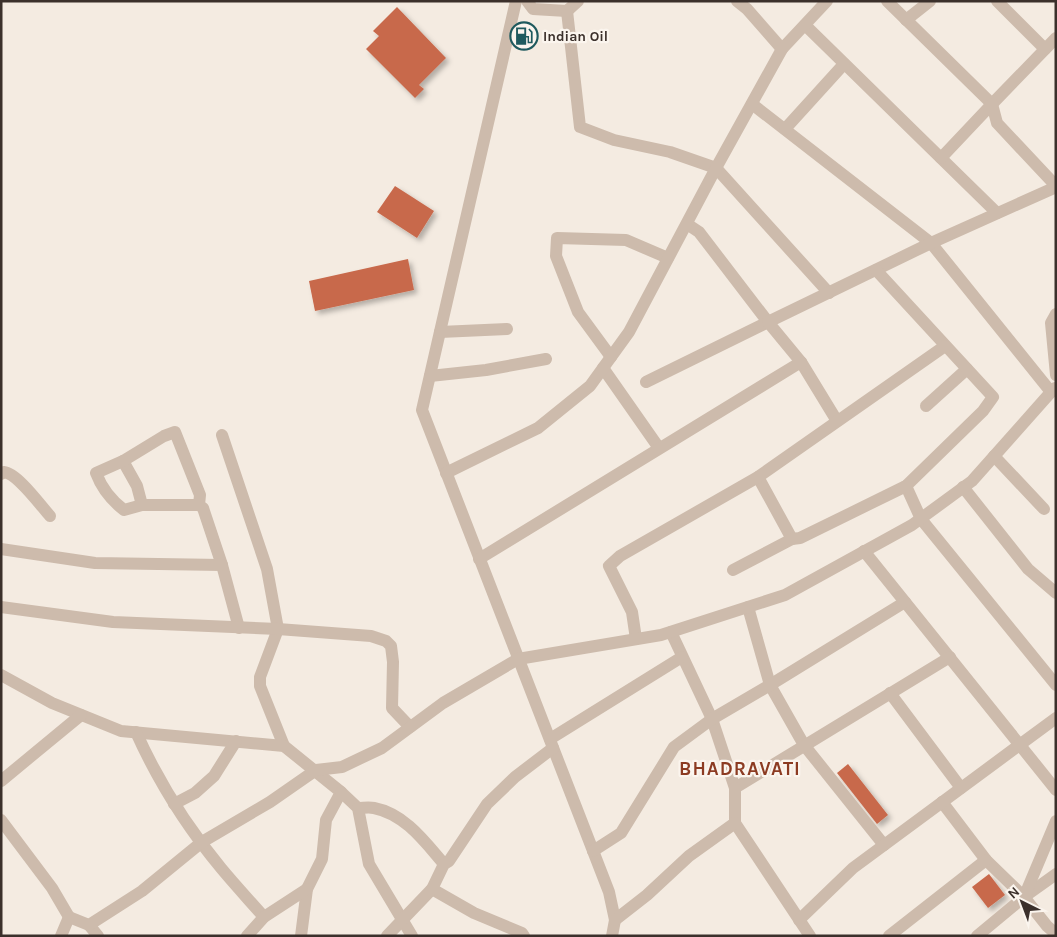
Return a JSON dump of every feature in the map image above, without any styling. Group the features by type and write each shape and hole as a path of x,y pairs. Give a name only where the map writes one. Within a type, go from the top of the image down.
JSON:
{"street":[{"path":"516,1 422,410 609,892 615,920 612,936"},
{"path":"527,1 533,9 567,11 578,1"},
{"path":"736,1 751,5 782,49"},
{"path":"446,473 538,428 590,386 629,332 782,49 827,1"},
{"path":"646,382 932,243 1056,186 997,123 992,104 887,1"},
{"path":"906,20 930,1"},
{"path":"997,1 1045,49"},
{"path":"567,11 580,127 614,140 670,152 716,168 829,293"},
{"path":"805,25 997,213"},
{"path":"941,158 1056,38"},
{"path":"785,129 844,64"},
{"path":"89,925 142,891 202,842 270,802 316,770 342,768 382,748 443,703 518,659 671,632 785,595 921,519 972,481 1053,390 932,243 752,104"},
{"path":"687,224 699,232 801,362 837,421"},
{"path":"611,357 578,312 556,256 557,238 626,240 668,258"},
{"path":"733,570 792,539 800,538 906,486 983,411 993,397 876,270"},
{"path":"1056,314 1051,323 1056,375"},
{"path":"440,332 507,329"},
{"path":"636,639 632,612 609,566 620,556 758,477 944,346"},
{"path":"430,376 486,370 546,359"},
{"path":"479,559 801,362"},
{"path":"603,368 659,448"},
{"path":"926,406 967,369"},
{"path":"199,505 142,505 124,510 113,502 100,485 96,473 122,461 164,436 175,432 200,494 199,505 202,508 222,565 239,628"},
{"path":"222,435 267,569 278,629 260,678 260,686 284,746"},
{"path":"994,456 1044,509"},
{"path":"122,461 137,486 142,505"},
{"path":"1,474 8,472 15,477 50,516"},
{"path":"758,477 792,539"},
{"path":"906,486 921,519 1056,685"},
{"path":"964,487 1028,568 1056,593"},
{"path":"1,549 95,563 222,565"},
{"path":"864,551 1056,790"},
{"path":"593,850 621,833 674,746 712,719 905,602"},
{"path":"1,607 113,622 278,629 371,636 386,641 391,646 393,662 392,708 410,727"},
{"path":"748,607 770,685 804,745 884,845"},
{"path":"671,632 712,719 734,788 735,823 810,936"},
{"path":"387,936 432,889 444,864 449,861 487,804 515,777 551,743 682,657"},
{"path":"734,788 950,657"},
{"path":"1,675 52,703 122,731 284,746 316,770 358,808 369,864 412,936"},
{"path":"890,694 961,788"},
{"path":"1,781 81,715"},
{"path":"799,920 853,868 1056,718"},
{"path":"136,732 151,765 174,804 220,868 264,917"},
{"path":"174,804 196,793 214,776 236,741"},
{"path":"302,936 307,889 322,859 326,820 341,792"},
{"path":"942,802 986,860 1024,897 1047,926 1056,934"},
{"path":"358,808 373,807 387,812 410,826 444,864"},
{"path":"1,820 52,888 69,917 89,925 98,936"},
{"path":"1024,897 1056,821"},
{"path":"615,920 647,895 689,856 735,823"},
{"path":"889,936 986,860"},
{"path":"977,936 1024,897 1056,874"},
{"path":"247,936 264,917 307,889"},
{"path":"432,889 474,913 522,933 524,936"},
{"path":"61,936 69,917"}],"building":[{"path":"397,7 446,58 419,85 424,89 415,98 366,49 379,36 373,31"},
{"path":"395,186 434,211 417,238 377,212"},
{"path":"408,259 414,290 315,311 309,281"},
{"path":"848,764 888,815 877,824 837,773"},
{"path":"989,874 1005,895 988,908 972,887"}],"place":[{"name":"Indian Oil","path":"524,36"}],"district":[{"name":"BHADRAVATI","path":"740,768"}]}
